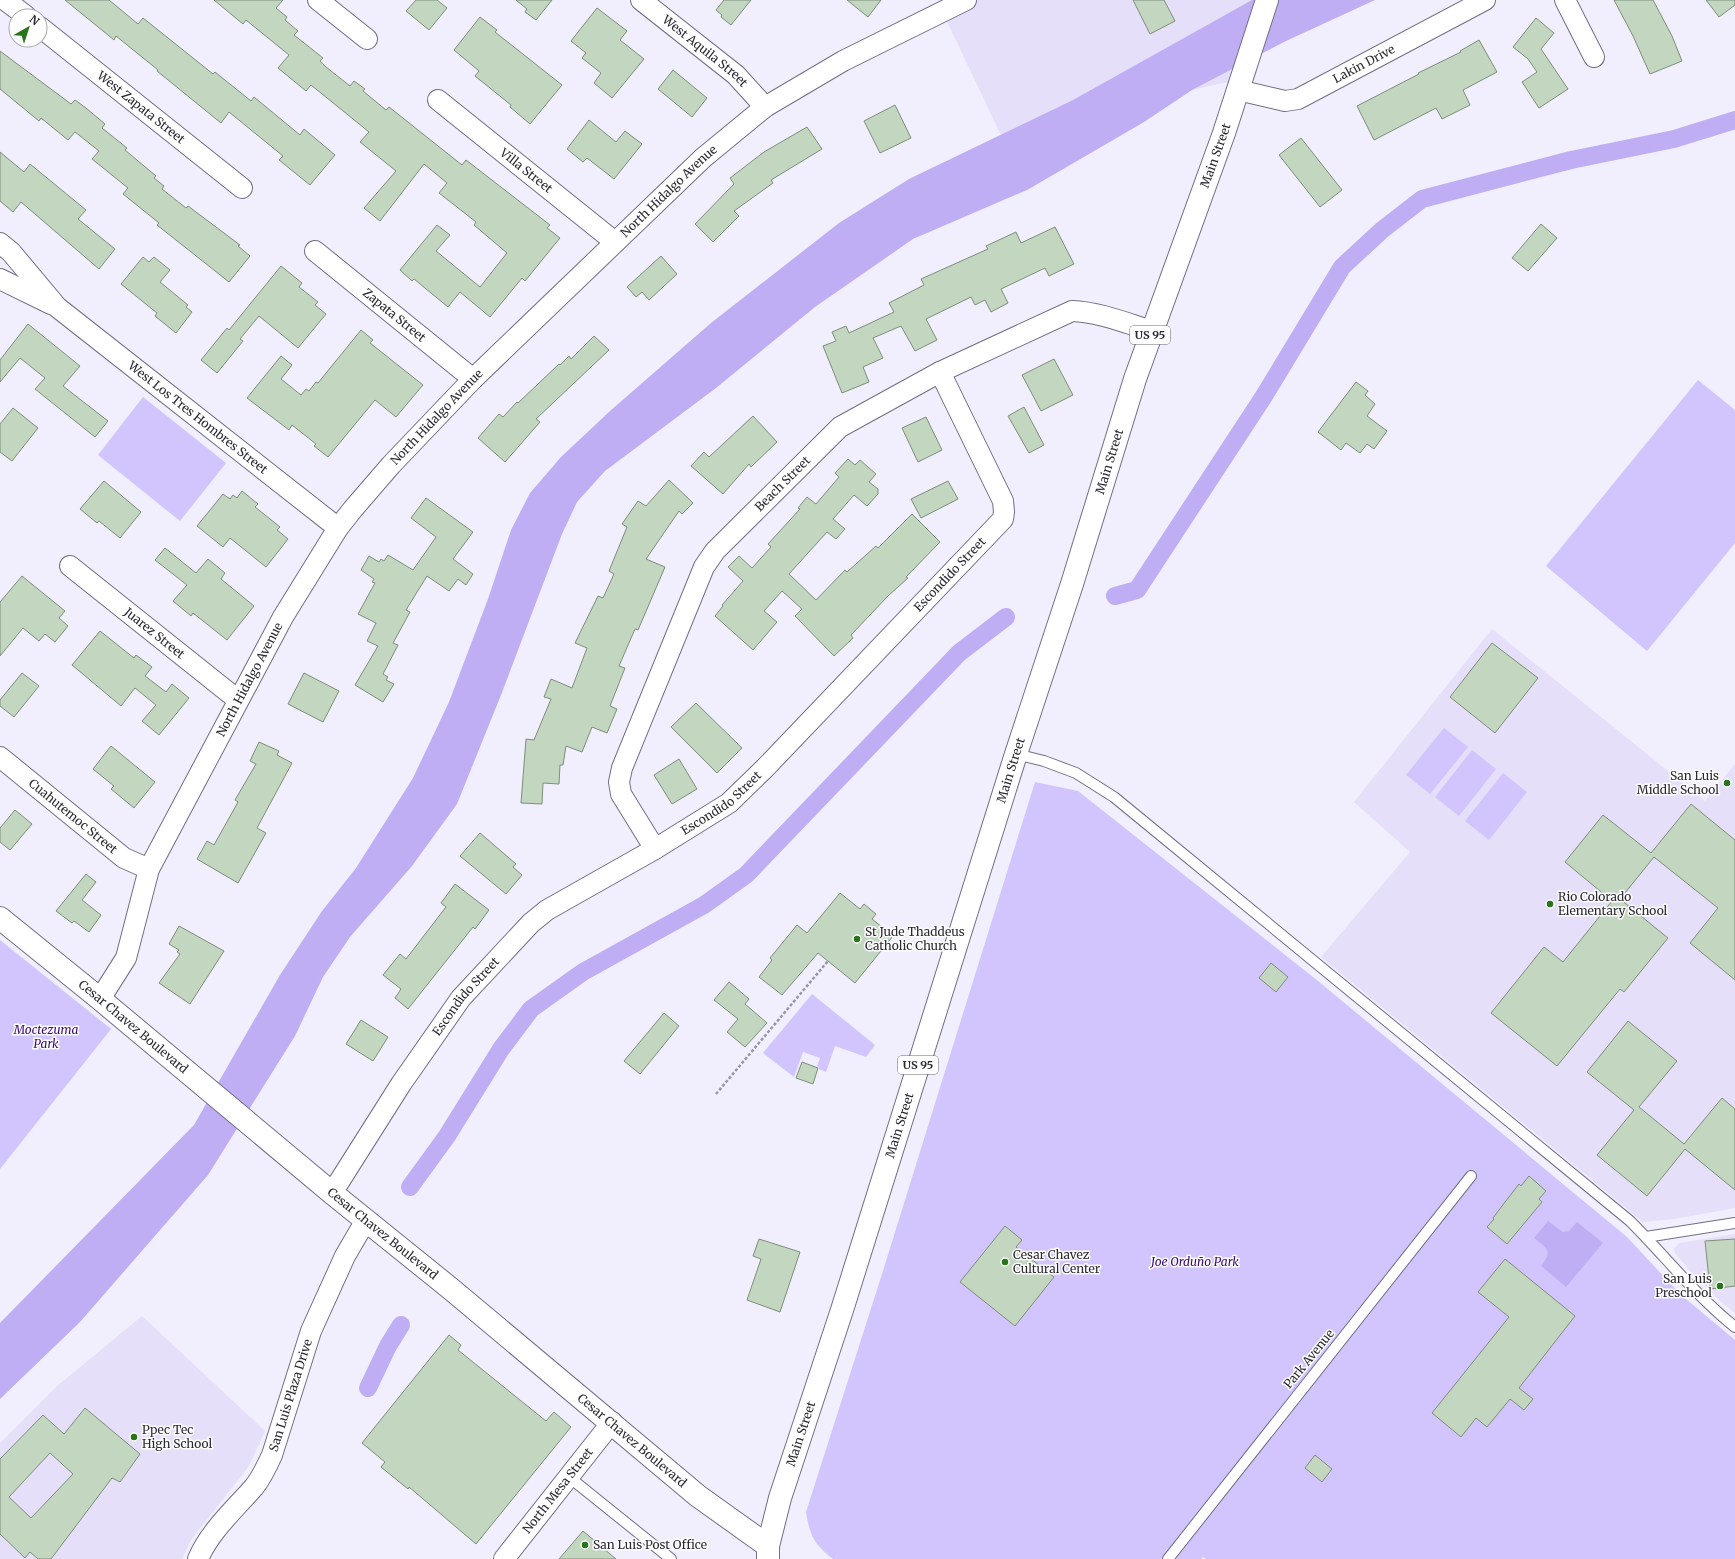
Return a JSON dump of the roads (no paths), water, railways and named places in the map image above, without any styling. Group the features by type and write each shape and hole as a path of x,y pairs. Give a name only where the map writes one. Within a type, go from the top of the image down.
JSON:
{"main road":[{"name":"Main Street","path":"765,1555 780,1498 842,1310 1016,754 1072,584 1133,386 1224,133 1267,0"},
{"name":"Cesar Chavez Boulevard","path":"0,918 100,999 332,1193 612,1422 765,1555 786,1559"}],"street":[{"path":"6,0 16,8"},
{"path":"318,0 367,39"},
{"name":"West Aquila Street","path":"641,0 736,76 765,107"},
{"name":"North Hidalgo Avenue","path":"100,999 126,958 149,869 283,617 338,528 391,465 473,379 615,242 703,158 765,107 939,5 966,0"},
{"name":"Lakin Drive","path":"1238,90 1285,100 1298,99 1485,0"},
{"path":"1565,0 1594,57"},
{"name":"West Zapata Street","path":"48,33 242,188"},
{"name":"Villa Street","path":"438,100 615,242"},
{"name":"West Los Tres Hombres Street","path":"0,243 11,252 57,306 338,528"},
{"name":"Zapata Street","path":"315,251 473,379"},
{"name":"West Los Tres Hombres Street","path":"0,279 57,306"},
{"name":"Beach Street","path":"655,849 621,794 619,782 622,768 704,567 715,551 840,427 940,372 1072,311 1083,311 1097,314 1152,331"},
{"name":"Escondido Street","path":"332,1193 401,1084 461,998 531,923 547,910 655,849 730,803 1003,519 1003,501 940,372"},
{"name":"Juarez Street","path":"70,566 238,700"},
{"name":"Cuahutemoc Street","path":"0,757 124,858 149,869"},
{"name":"San Luis Plaza Drive","path":"198,1559 215,1531 265,1471 272,1455 310,1331 345,1256 366,1220"},
{"name":"North Mesa Street","path":"504,1559 612,1422"}],"lane":[{"path":"1016,754 1044,761 1076,773 1114,797 1624,1216 1646,1237 1692,1289 1735,1327"},
{"name":"Park Avenue","path":"1168,1559 1471,1176"},
{"path":"1646,1237 1735,1223"},
{"path":"569,1477 671,1559"}],"waterway":[{"path":"1115,596 1137,590 1264,396 1342,267 1382,230 1422,199 1571,160 1674,139 1735,120"},
{"path":"410,1187 447,1136 501,1049 531,1009 583,972 704,905 746,875 959,653 1006,617"},
{"path":"368,1388 388,1346 401,1325"}],"place":[{"name":"San Luis Middle School","path":"1727,783"},
{"name":"Rio Colorado Elementary School","path":"1550,904"},
{"name":"St Jude Thaddeus Catholic Church","path":"857,939"},
{"name":"Cesar Chavez Cultural Center","path":"1005,1262"},
{"name":"San Luis Preschool","path":"1720,1286"},
{"name":"Ppec Tec High School","path":"134,1437"},
{"name":"San Luis Post Office","path":"585,1545"}],"park label":[{"name":"Moctezuma Park","path":"46,1037"},
{"name":"Joe Orduño Park","path":"1195,1262"}]}
